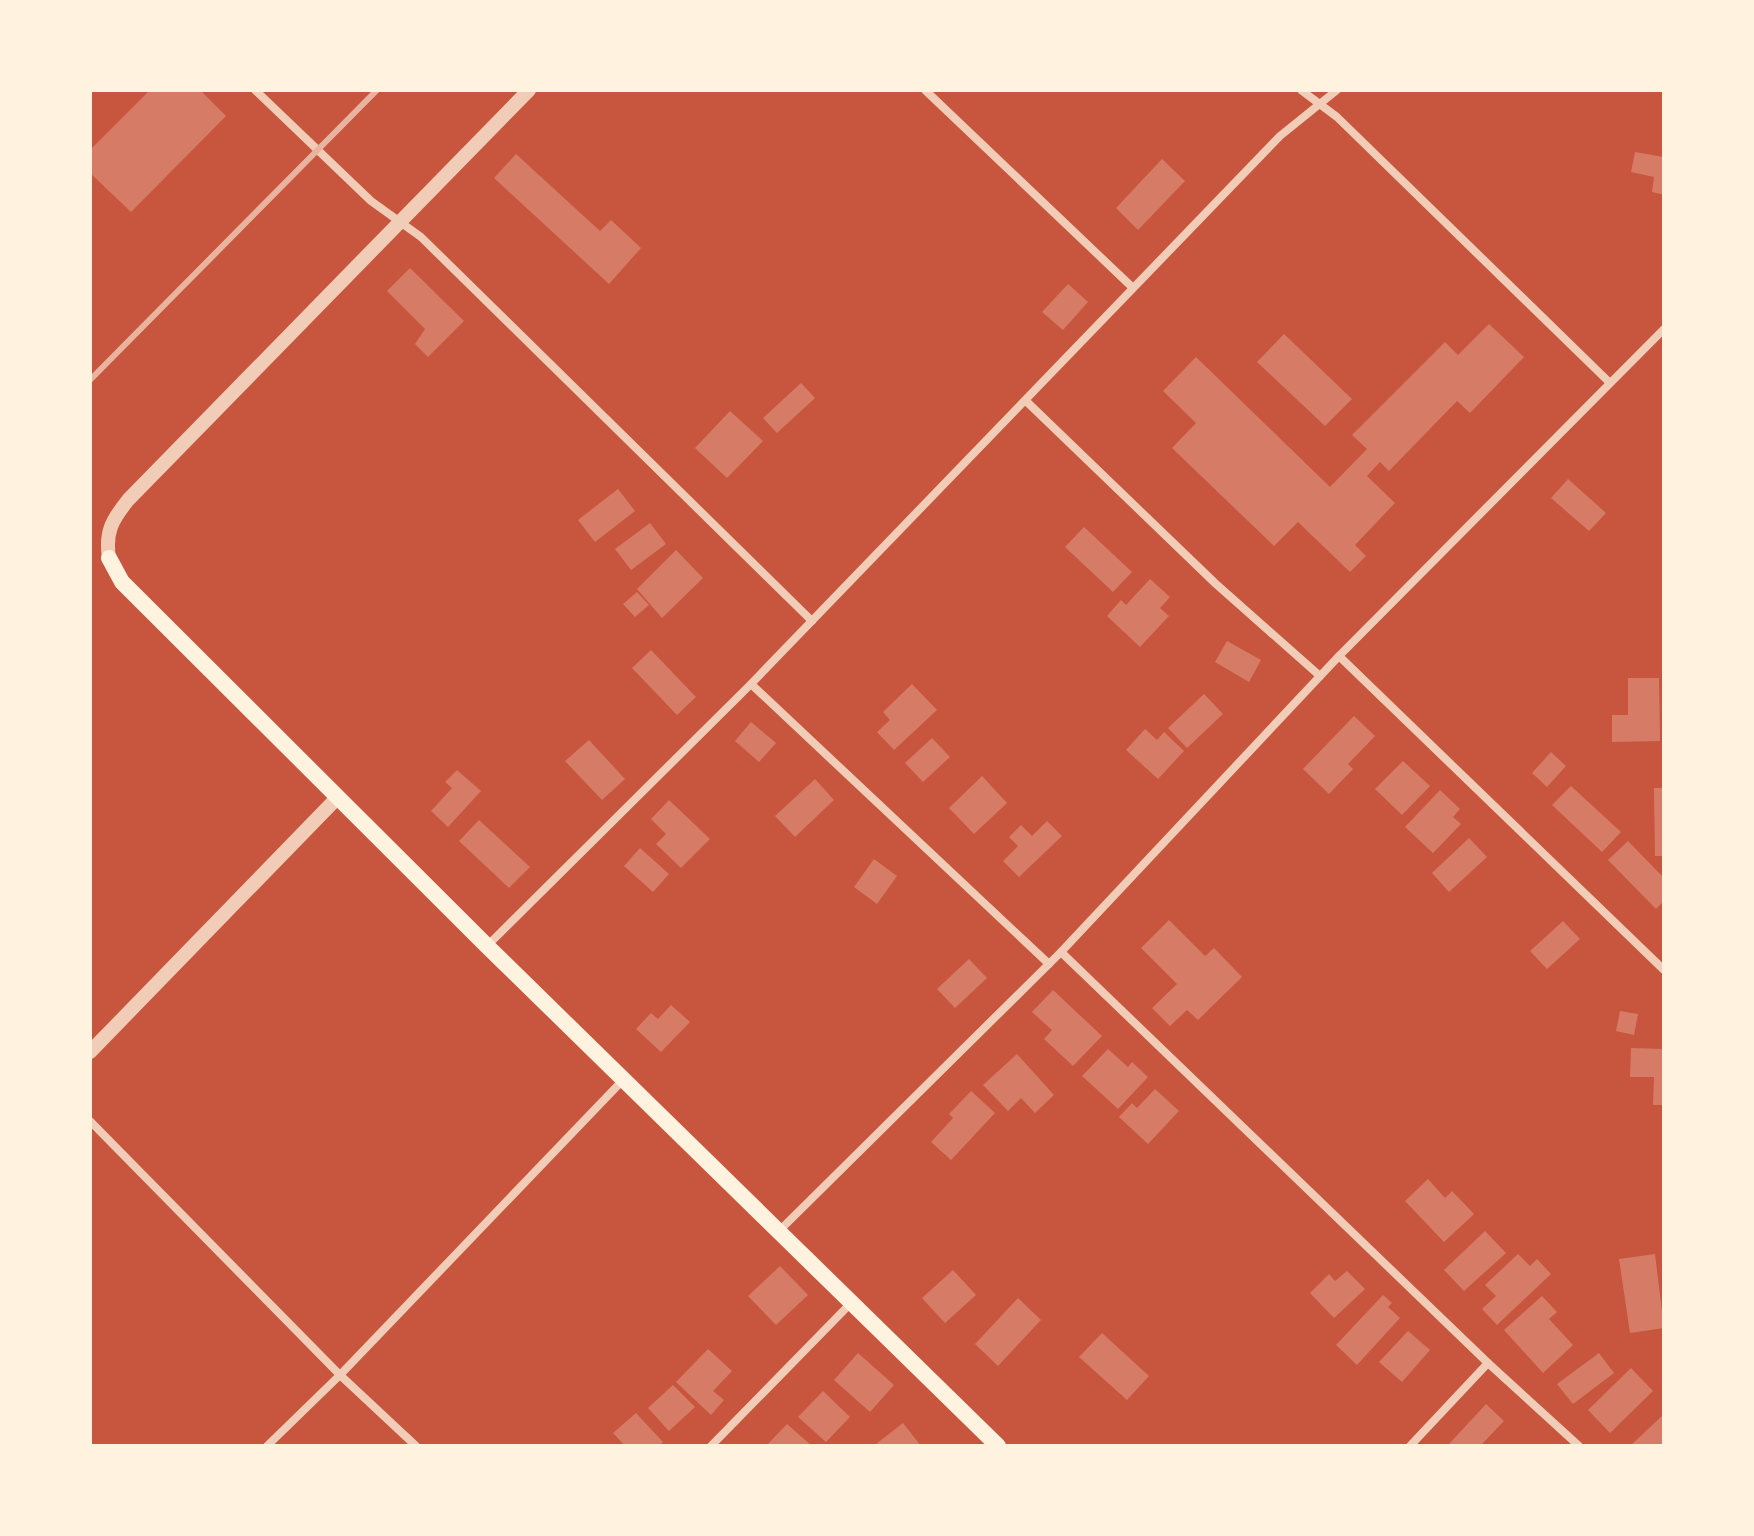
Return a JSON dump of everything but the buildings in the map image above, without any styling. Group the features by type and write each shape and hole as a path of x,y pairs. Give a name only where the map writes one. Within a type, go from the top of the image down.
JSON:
{"main road":[{"path":"109,558 122,582 337,798 998,1446"}],"street":[{"path":"255,90 371,201 421,237 812,621"},
{"path":"109,558 106,541 109,526 128,500 529,90"},
{"path":"925,90 1132,287"},
{"path":"1301,90 1337,117 1609,382"},
{"path":"487,946 751,684 1280,136 1337,90"},
{"path":"779,1231 1061,952 1339,656 1664,329"},
{"path":"1026,401 1216,584 1320,676"},
{"path":"1339,656 1664,970"},
{"path":"751,684 1049,964"},
{"path":"90,1052 337,798"},
{"path":"1061,952 1488,1363 1579,1446"},
{"path":"267,1446 340,1375 623,1080"},
{"path":"90,1121 340,1375 416,1446"},
{"path":"711,1446 851,1303"},
{"path":"1410,1446 1488,1363"}],"railway":[{"path":"90,380 377,90"}]}
